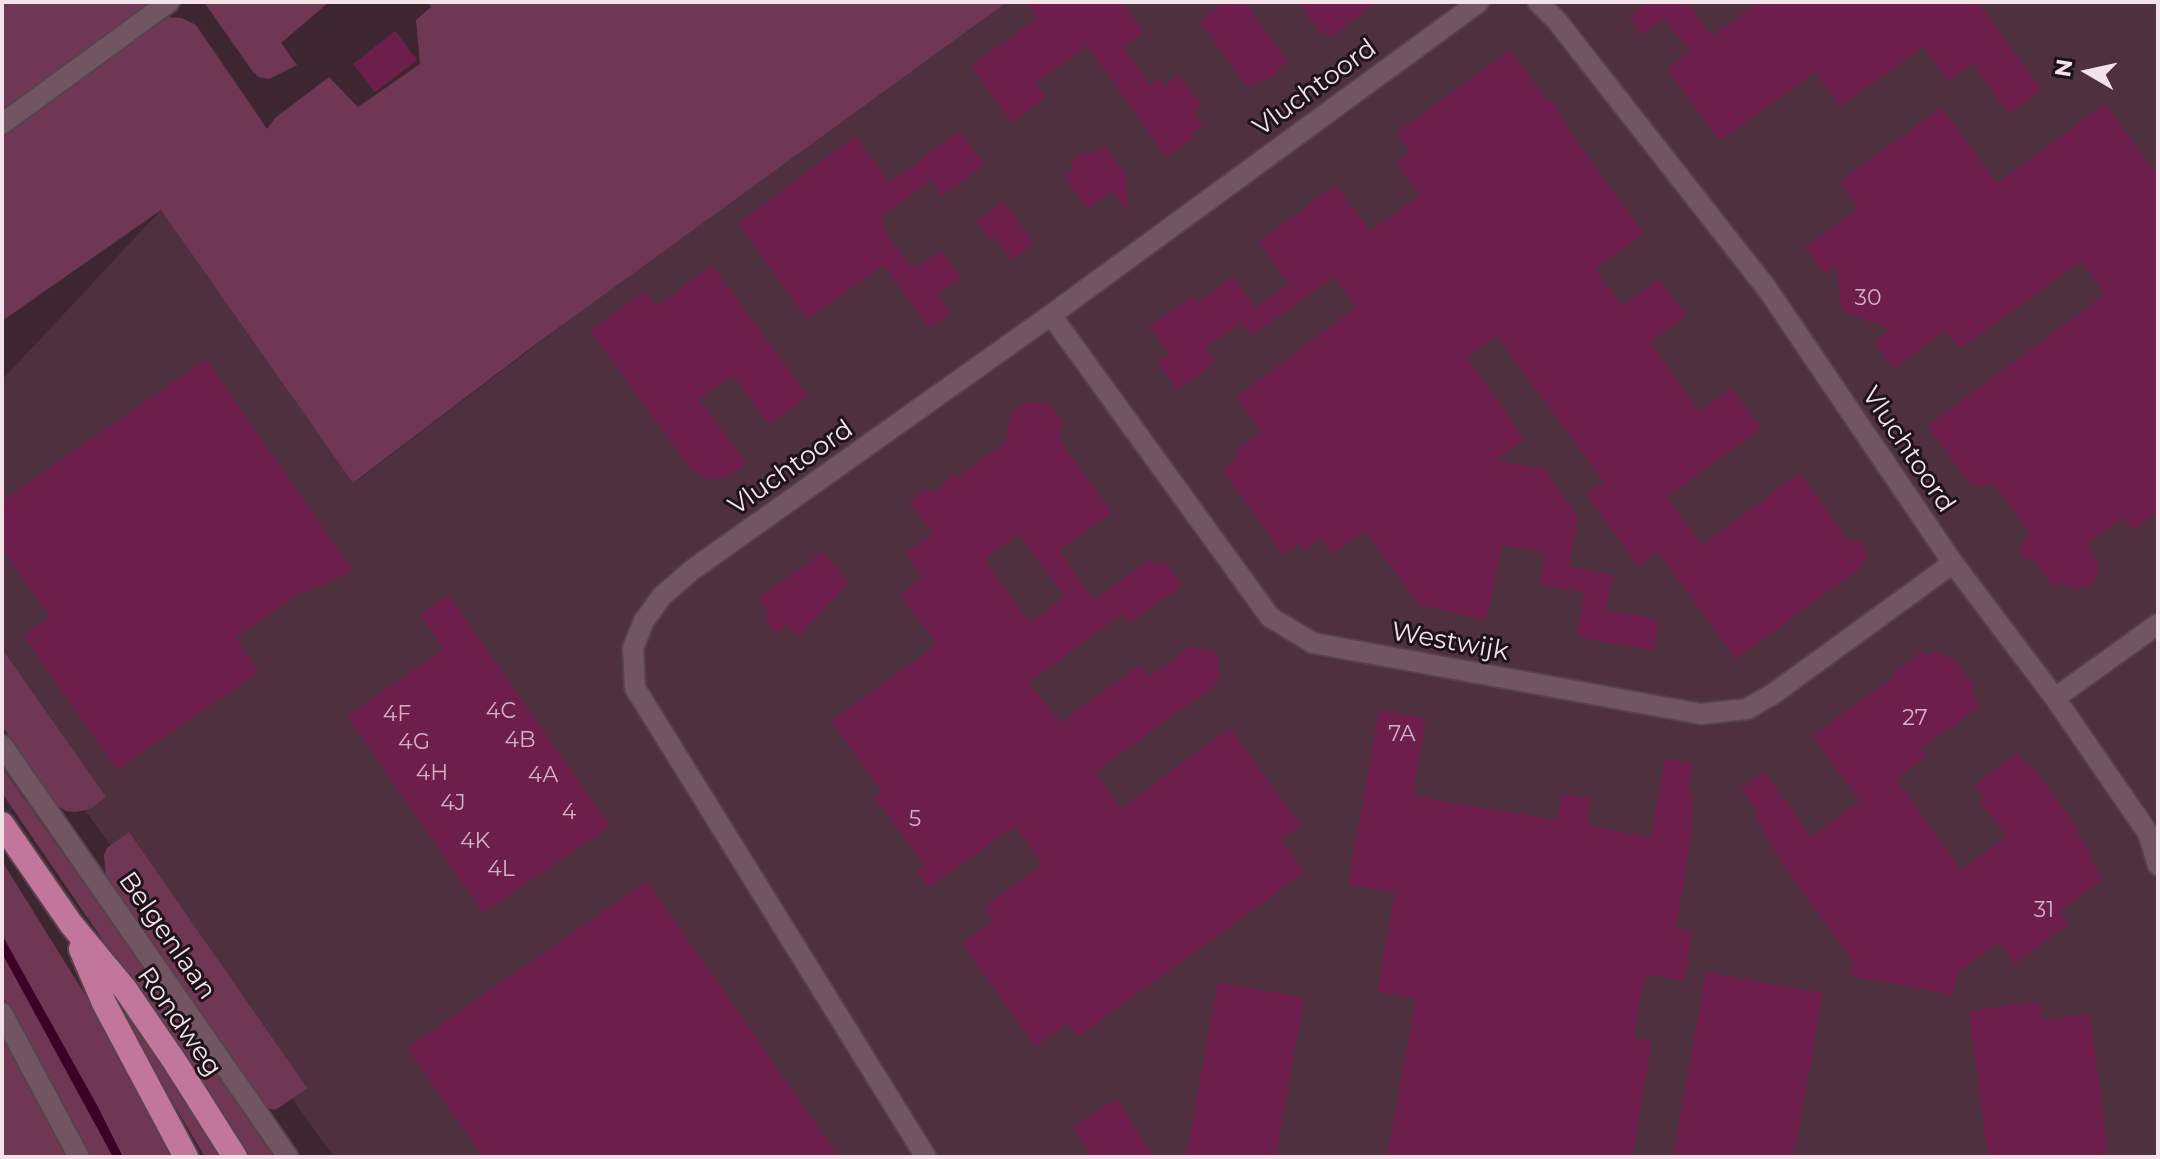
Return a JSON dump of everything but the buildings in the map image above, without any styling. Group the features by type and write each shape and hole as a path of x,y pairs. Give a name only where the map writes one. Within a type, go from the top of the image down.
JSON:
{"main road":[{"name":"Rondweg","path":"2,824 71,924 125,989 235,1157"},
{"name":"Rondweg","path":"71,924 104,1003 186,1157"}],"street":[{"path":"2,124 169,2"},
{"name":"Vluchtoord","path":"926,1157 635,688 633,648 644,621 662,596 692,570 1051,315 1479,2"},
{"name":"Vluchtoord","path":"1538,2 1557,21 1768,290 1953,563 2055,698 2148,833 2158,865"},
{"name":"Westwijk","path":"1051,315 1270,617 1313,643 1701,714 1747,709 1773,694 1953,563"},
{"path":"2055,698 2158,624"},
{"name":"Belgenlaan","path":"2,745 288,1157"},
{"path":"2,1013 79,1157"}],"shaded area":[{"path":"2,2 158,2 2,116"},
{"path":"204,2 329,2 281,43 297,65 269,79 253,72"},
{"path":"428,2 1007,2 536,344 353,483 161,210 2,321 2,134 160,18 168,17 182,18 196,25 267,129 275,118 329,77 358,107 420,64 416,20 431,7"},
{"path":"987,2 2158,2 2158,1157 334,1157 2,694 2,380 161,210 357,481"},
{"path":"2,649 106,797 90,809 75,812 58,806 2,726"},
{"path":"2,767 275,1157 246,1157 201,1083 2,793"},
{"path":"129,832 307,1088 280,1107 274,1110 268,1108 106,877 104,855 107,848"},
{"path":"2,861 112,1038 173,1157 123,1157 2,935"},
{"path":"2,935 123,1157 113,1157 2,953"},
{"path":"2,953 113,1157 89,1157 2,995"},
{"path":"99,967 227,1157 205,1157 94,970"},
{"path":"2,1031 69,1157 2,1157"}]}
